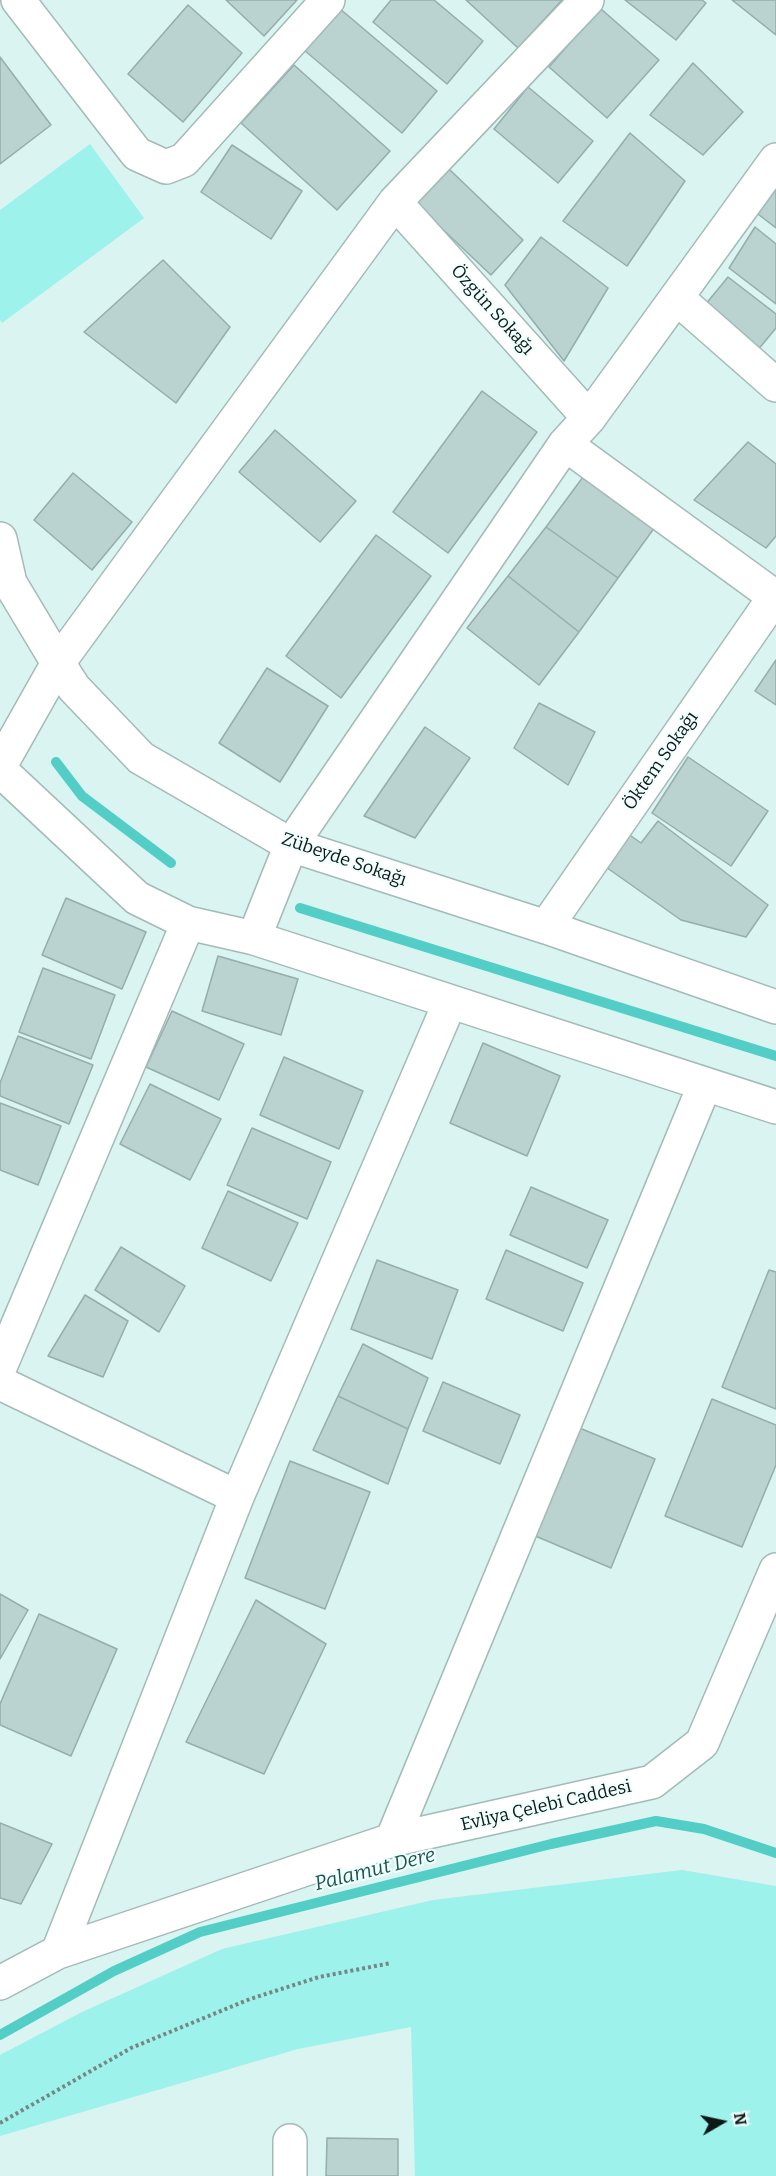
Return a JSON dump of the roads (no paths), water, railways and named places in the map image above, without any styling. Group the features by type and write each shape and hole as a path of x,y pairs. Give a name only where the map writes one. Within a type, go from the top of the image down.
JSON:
{"street":[{"path":"18,0 137,154 166,166 184,160 328,0"},
{"path":"587,0 395,202 58,663 0,768 137,898 188,923 254,938 776,1107"},
{"path":"254,938 291,845 565,444 589,418 776,160"},
{"name":"Özgün Sokağı","path":"395,202 589,418"},
{"path":"677,298 776,385"},
{"path":"565,444 775,596"},
{"name":"Zübeyde Sokağı","path":"0,539 10,583 74,688 141,758 291,845 546,927 776,1007"},
{"name":"Öktem Sokağı","path":"546,927 775,596"},
{"path":"0,1367 188,923"},
{"path":"58,1952 237,1497 450,1002"},
{"path":"392,1840 705,1084"},
{"path":"0,1383 237,1497"},
{"name":"Evliya Çelebi Caddesi","path":"0,1983 58,1952 392,1840 652,1782 702,1743 776,1570"},
{"path":"290,2140 290,2176"}],"waterway":[{"path":"56,762 82,796 171,863"},
{"path":"300,908 776,1056"},
{"name":"Palamut Dere","path":"0,2035 114,1971 200,1932 551,1844 656,1821 704,1829 776,1853"}]}
